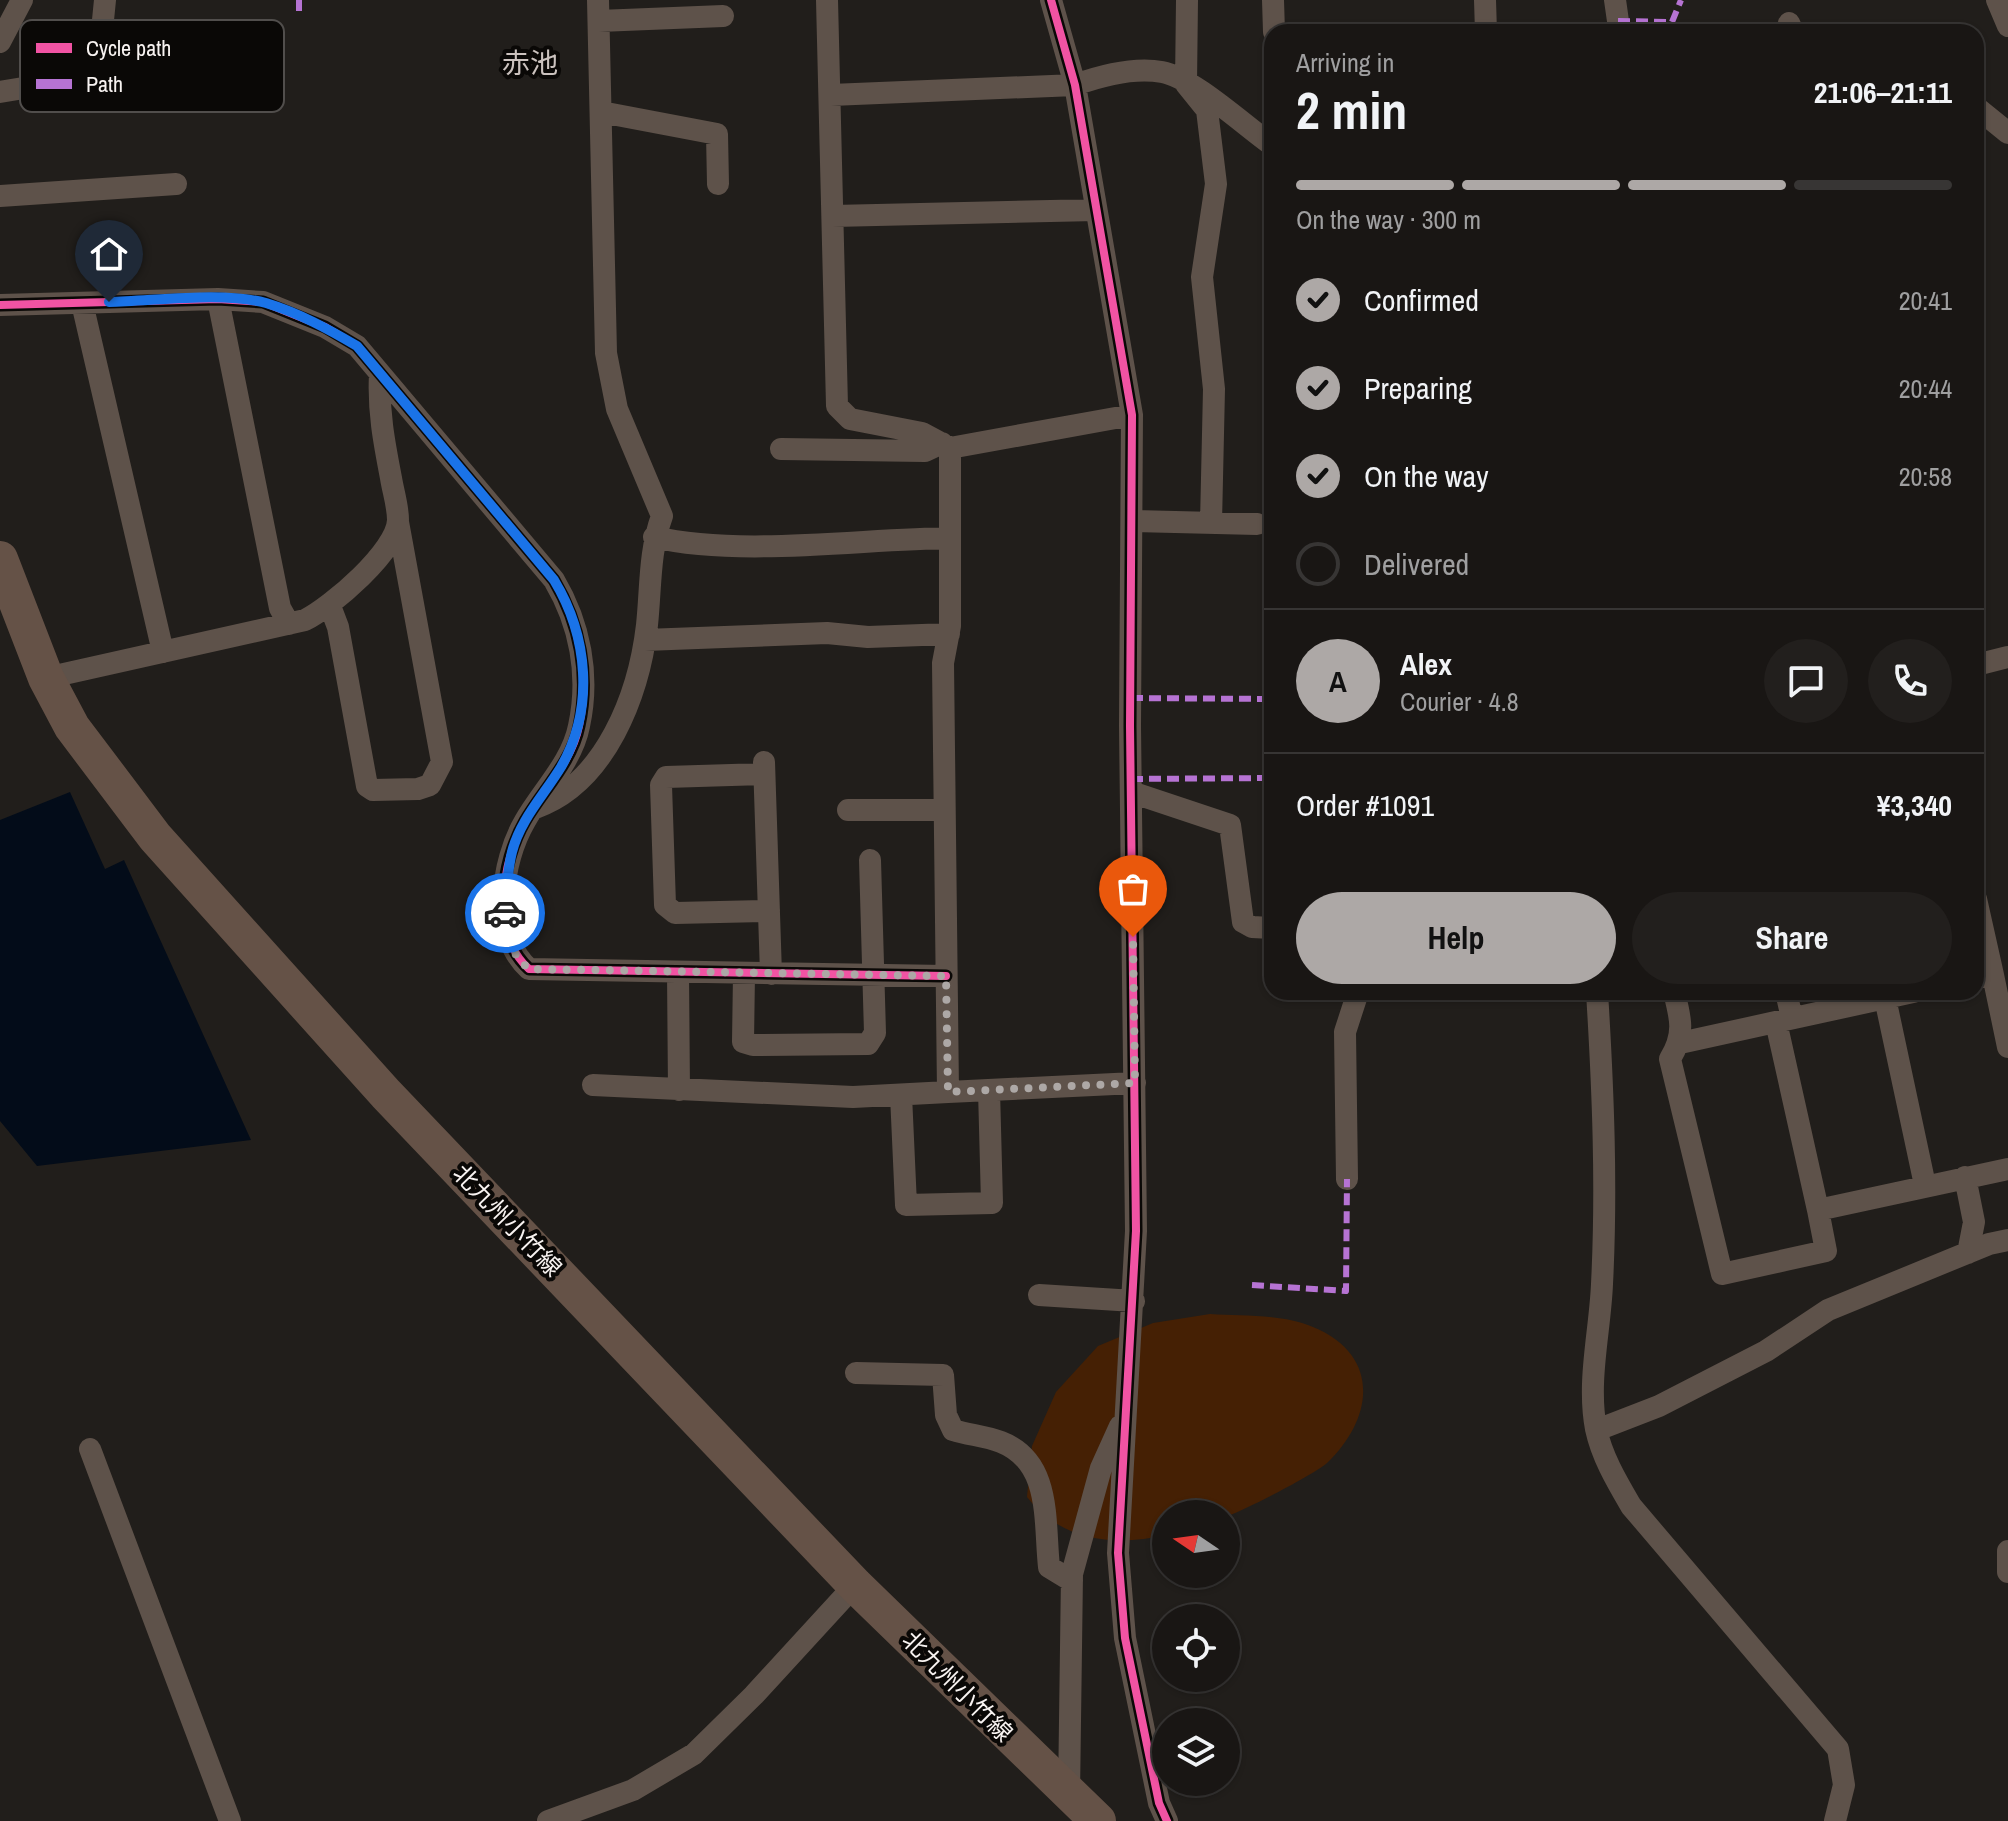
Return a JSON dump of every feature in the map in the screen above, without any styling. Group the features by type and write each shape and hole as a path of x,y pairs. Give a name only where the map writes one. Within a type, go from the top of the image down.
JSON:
{"main road":[{"name":"北九州小竹線","path":"0,559 46,678 88,750 155,837 386,1094 855,1585 1098,1821"}],"street":[{"path":"0,42 22,0"},
{"path":"103,20 105,0"},
{"path":"827,0 837,406 850,419 922,433 946,446"},
{"path":"1051,0 1075,85 1132,415 1134,1301 1118,1553 1125,1638 1159,1803 1167,1821"},
{"path":"1187,0 1186,84 1207,110 1216,184 1202,277 1214,389 1211,523"},
{"path":"1273,0 1274,24"},
{"path":"1485,0 1486,24"},
{"path":"1997,0 2008,26"},
{"path":"535,808 557,800 581,780 611,741 626,707 645,640 654,537 662,516 617,409 606,353 598,11 723,16"},
{"path":"831,95 1075,85 1102,75 1163,72 1211,97 1264,139"},
{"path":"0,92 20,89"},
{"path":"601,112 717,134 718,184"},
{"path":"1984,114 2008,133"},
{"path":"0,196 176,184"},
{"path":"833,216 1096,210"},
{"path":"218,299 280,608 289,624"},
{"path":"0,305 218,299 263,302 325,327 357,346 554,580 571,607 583,658 579,729 525,821 512,851 506,885 505,930 518,959 529,969 946,976"},
{"path":"82,303 163,652"},
{"path":"330,606 338,627 367,786 373,790 430,785 442,762 378,407 380,374"},
{"path":"781,449 925,451 1132,415"},
{"path":"946,446 950,538 949,634 943,663 948,1092"},
{"path":"1134,521 1257,524"},
{"path":"46,678 289,624 330,606 373,562 398,522"},
{"path":"654,537 677,542 741,545 950,538"},
{"path":"645,640 827,633 868,637 949,634"},
{"path":"1984,663 2008,657"},
{"path":"769,911 675,913 665,905 661,785 666,777 764,768 769,911 771,974"},
{"path":"1131,792 1230,825 1243,922 1252,927 1264,928"},
{"path":"848,810 944,810"},
{"path":"744,974 743,1042 753,1045 868,1044 875,1033 870,860"},
{"path":"1984,937 2008,1047"},
{"path":"678,973 679,1090"},
{"path":"1347,1179 1345,1032 1355,1000"},
{"path":"1598,1000 1606,1127 1602,1285 1592,1391 1597,1430 1609,1467 1631,1506 1821,1724 1838,1749 1844,1785 1835,1821"},
{"path":"1676,1000 1682,1026 1680,1043 1670,1059 1722,1274 1826,1251 1784,1020 1785,1000"},
{"path":"1680,1043 1876,1000"},
{"path":"1885,1000 1925,1185"},
{"path":"593,1085 791,1096 901,1095 1135,1083"},
{"path":"901,1095 906,1205 992,1203 989,1090"},
{"path":"1818,1210 2008,1169"},
{"path":"1965,1177 1974,1222 1968,1253"},
{"path":"1597,1430 1659,1406 1766,1351 1828,1310 2008,1240"},
{"path":"1039,1295 1134,1301"},
{"path":"856,1373 943,1375 946,1415 953,1430 1001,1442 1022,1453 1037,1470 1049,1567 1072,1581"},
{"path":"1069,1795 1072,1581 1101,1468 1125,1414"},
{"path":"90,1449 230,1821"},
{"path":"2008,1551 2008,1572"},
{"path":"548,1821 633,1790 694,1754 754,1695 855,1585"}],"shaded area":[{"path":"1210,1314 1262,1316 1313,1327 1335,1339 1360,1370 1363,1389 1361,1408 1354,1427 1327,1463 1240,1510 1240,1500 1152,1500 1152,1538 1108,1540 1072,1532 1041,1512 1027,1497 1032,1446 1056,1392 1098,1346 1153,1323"}],"water":[{"path":"70,792 105,869 124,860 251,1140 37,1166 0,1121 0,820"}],"marked path":[{"path":"299,0 299,11"},
{"path":"1618,21 1672,22 1681,0"},
{"path":"1131,698 1264,699"},
{"path":"1131,779 1264,778"},
{"path":"1252,1285 1346,1291 1347,1179"}],"cycle path":[{"path":"1051,0 1075,85 1132,415 1130,726 1136,1231 1118,1553 1125,1638 1159,1803 1167,1821"},
{"path":"0,305 218,299 263,302 325,327 357,346 554,580 570,614 580,650 582,707 570,752 525,821 510,857 504,898 505,918 517,955 529,969 946,976"}],"way so far":[{"path":"505,913 505,930 511,949 529,969 946,976 948,1092 1135,1083 1133,937"}],"district":[{"name":"赤池","path":"530,63"}],"route":[{"path":"109,302 222,299 263,302 325,327 357,346 554,580 571,607 583,658 579,729 562,764 525,821 512,851 505,913"}]}
